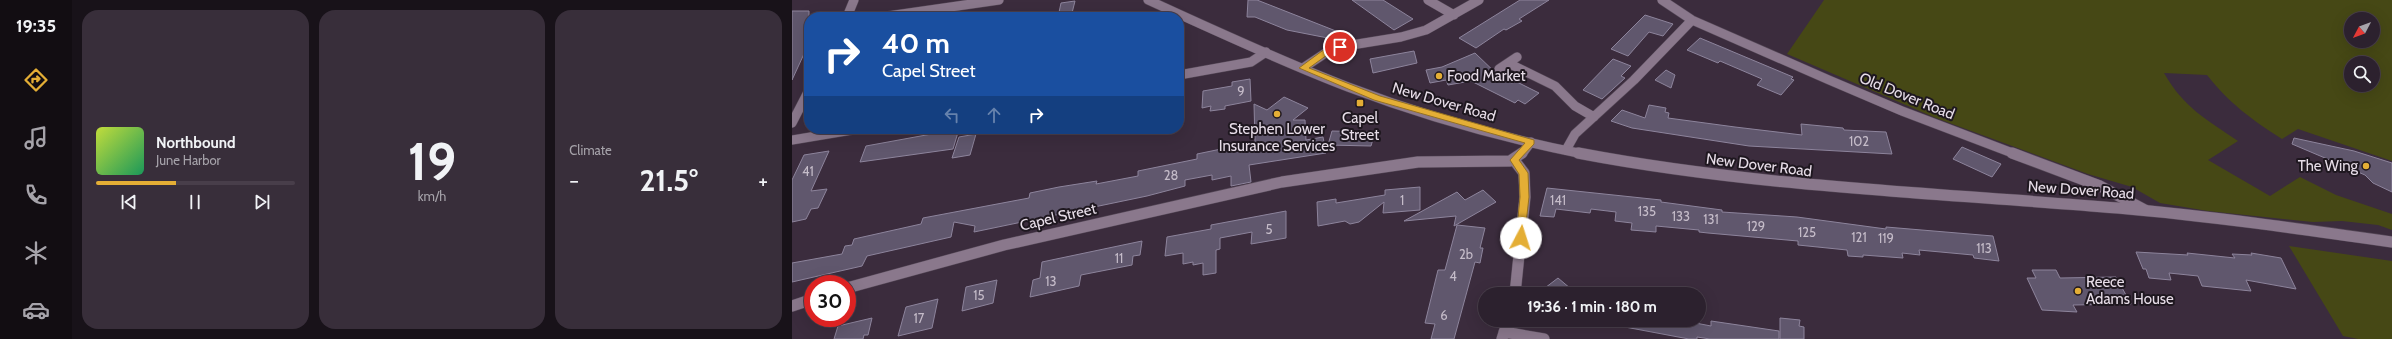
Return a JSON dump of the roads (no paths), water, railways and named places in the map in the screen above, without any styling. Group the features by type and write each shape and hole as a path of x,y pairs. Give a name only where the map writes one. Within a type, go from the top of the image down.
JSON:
{"street":[{"path":"849,12 854,0"},
{"path":"915,12 999,0"},
{"name":"New Dover Road","path":"1148,0 1175,12"},
{"path":"1428,0 1454,15"},
{"path":"1303,68 1333,48 1413,34 1435,26 1479,0"},
{"name":"Old Dover Road","path":"1662,0 1692,20 1902,111 2100,186 2144,210"},
{"name":"New Dover Road","path":"1184,16 1303,68 1384,100 1531,142 1566,150 1740,180 2144,210 2269,224 2392,242"},
{"path":"1566,150 1571,138 1634,80 1692,20"},
{"path":"1184,73 1251,62 1266,52"},
{"path":"1499,69 1517,57"},
{"path":"1508,63 1555,86 1575,106 1594,116"},
{"path":"792,123 804,100"},
{"path":"792,140 828,134"},
{"path":"1516,287 1524,197 1524,173 1514,160 1531,142"},
{"name":"Capel Street","path":"856,286 1004,245 1296,180 1418,162 1514,160"},
{"path":"792,306 804,302"},
{"path":"1503,335 1544,339"}],"place":[{"name":"Food Market","path":"1439,76"},
{"name":"Capel Street","path":"1360,103"},
{"name":"Stephen Lower Insurance Services","path":"1277,114"},
{"name":"The Wing","path":"2366,166"},
{"name":"Reece Adams House","path":"2078,291"}]}
